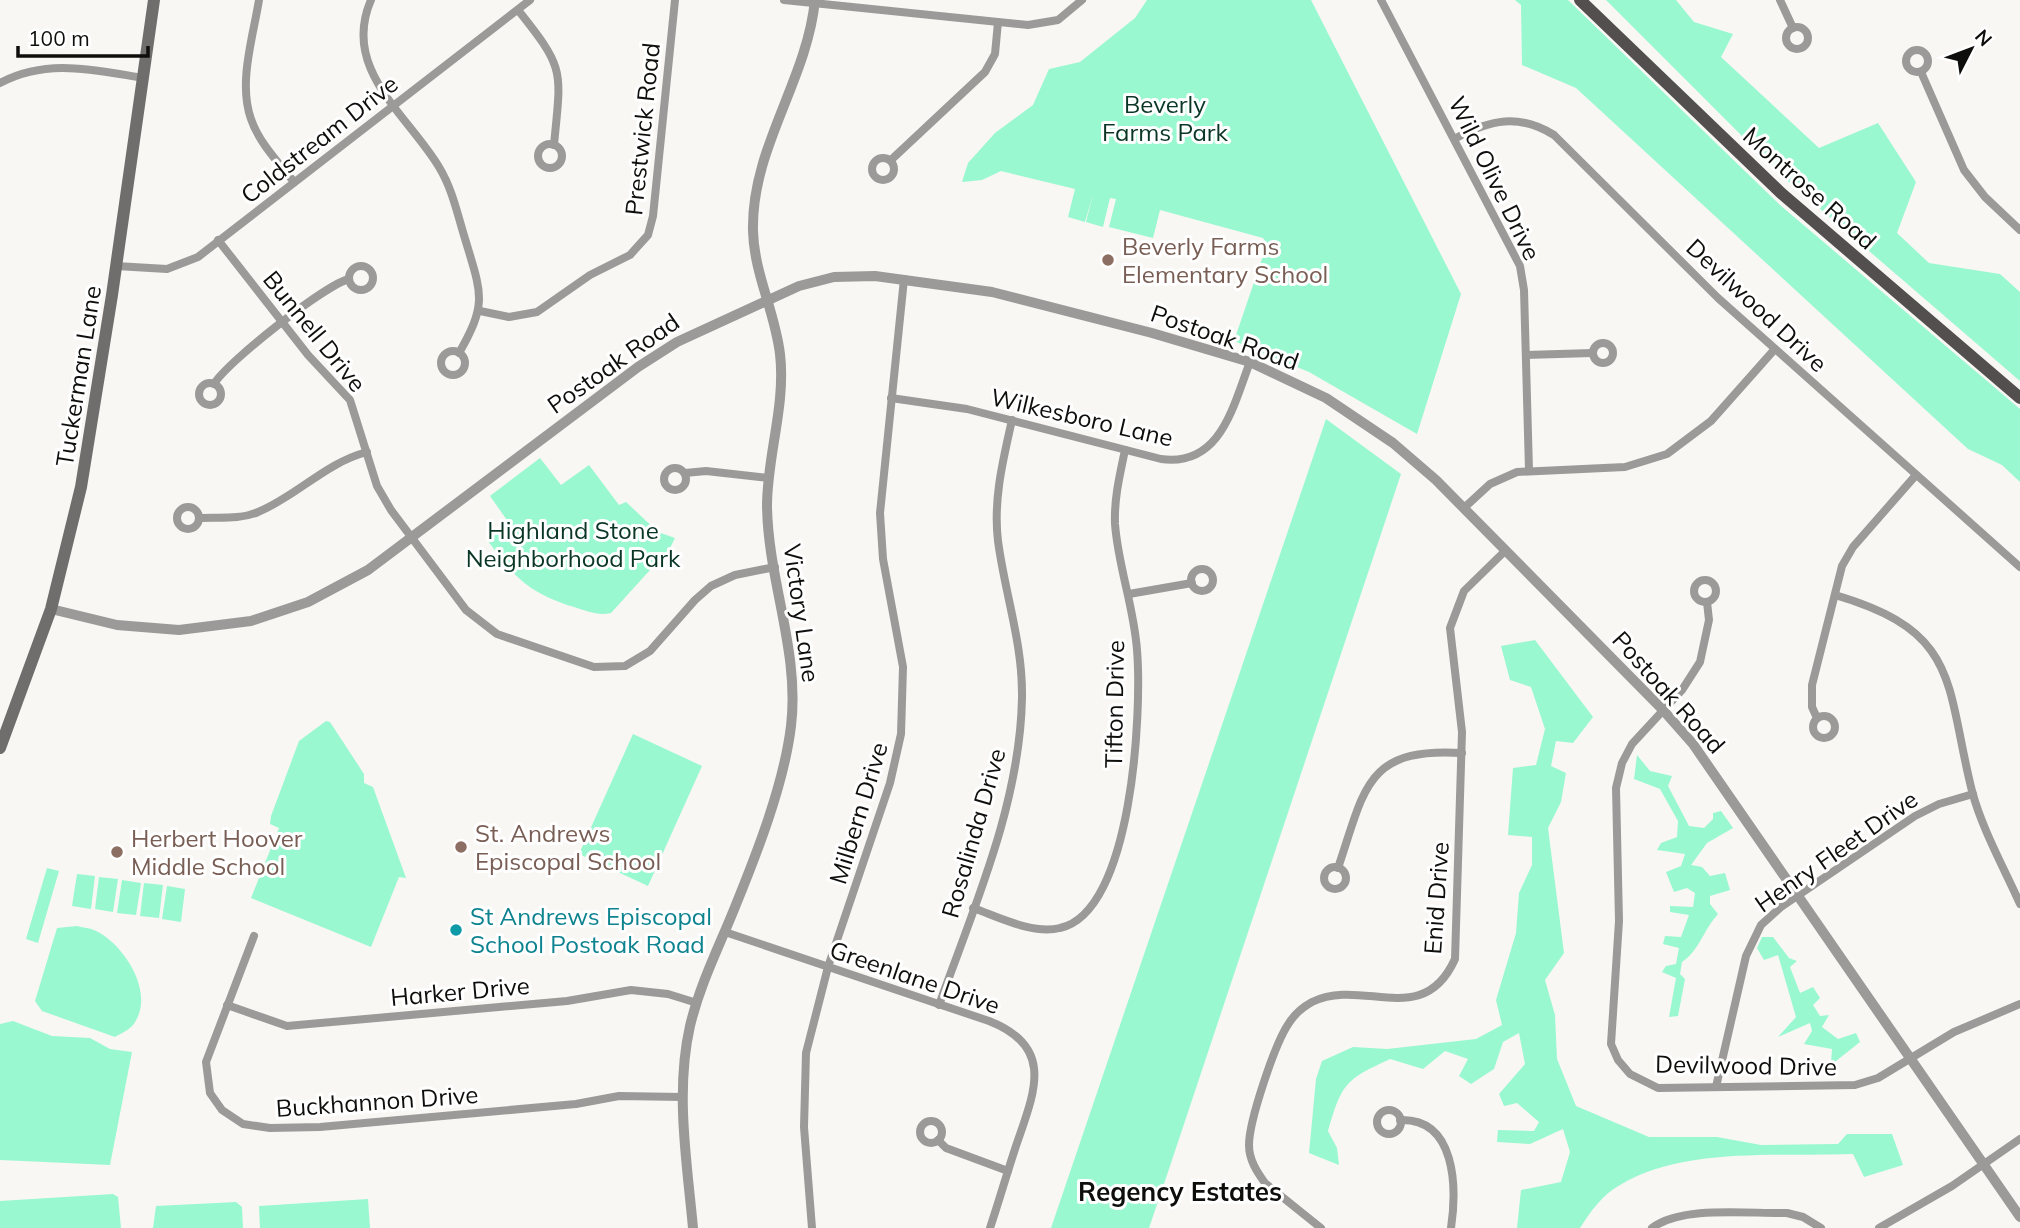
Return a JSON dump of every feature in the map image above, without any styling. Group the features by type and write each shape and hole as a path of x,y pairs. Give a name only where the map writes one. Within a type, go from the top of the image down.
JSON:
{"main road":[{"name":"Tuckerman Lane","path":"0,748 51,609 88,450 154,0"},
{"name":"Montrose Road","path":"1580,0 1781,193 2020,398"}],"street":[{"path":"259,0 249,67 247,104 257,133 295,182"},
{"path":"371,0 362,32 364,56 376,84 428,150 450,189 477,280 480,311 459,353"},
{"name":"Coldstream Drive","path":"116,266 167,269 191,261 530,0"},
{"name":"Prestwick Road","path":"480,311 509,317 537,312 590,275 630,255 648,235 653,216 675,0"},
{"path":"784,0 998,22 1048,23 1066,15 1082,0"},
{"name":"Wild Olive Drive","path":"1381,0 1456,138 1520,266 1524,290 1529,470"},
{"path":"1780,0 1793,28"},
{"name":"Victory Lane","path":"693,1228 683,1097 686,1049 697,1003 776,789 791,730 792,681 768,514 780,366 754,243 755,195 765,155 804,58 815,2"},
{"path":"518,10 546,46 557,67 559,81 554,145"},
{"path":"891,160 985,72 995,54 998,22"},
{"path":"0,83 33,70 58,67 144,78"},
{"path":"1921,72 1964,170 1985,197 2020,230"},
{"name":"Devilwood Drive","path":"1456,138 1480,125 1506,120 1527,122 1553,135 1774,350 2020,567"},
{"name":"Bunnell Drive","path":"218,240 282,324 350,400 377,486 411,537 466,610 484,626 510,640 603,668 625,666 644,656 695,600 712,586 735,575 775,568"},
{"name":"Postoak Road","path":"51,609 108,624 153,629 237,624 284,611 323,595 368,570 648,359 702,328 767,299 808,284 835,278 855,275 904,279 1018,297 1250,362 1293,380 1366,424 1428,472 1663,710 1693,744 2020,1217"},
{"path":"214,384 228,366 282,324 328,289 349,279"},
{"name":"Milbern Drive","path":"812,1228 803,1087 811,1026 890,783 901,734 902,667 880,528 904,279"},
{"path":"1464,508 1498,479 1529,470 1625,467 1667,454 1711,421 1774,350"},
{"path":"1526,355 1592,353"},
{"name":"Wilkesboro Lane","path":"891,398 965,408 1161,459 1180,460 1208,449 1226,425 1250,362"},
{"name":"Rosalinda Drive","path":"939,1005 1011,786 1021,724 1019,649 998,540 997,516 1000,474 1012,420"},
{"name":"Tifton Drive","path":"973,908 1049,930 1080,920 1100,898 1125,817 1135,762 1139,684 1129,594 1115,524 1118,482 1125,450"},
{"path":"199,518 238,517 259,512 337,462 367,452"},
{"path":"685,474 706,471 769,478"},
{"path":"1817,718 1812,707 1812,685 1842,566 1853,547 1916,475"},
{"name":"Enid Drive","path":"1321,1228 1258,1174 1252,1164 1249,1143 1255,1115 1284,1030 1301,1009 1327,997 1412,998 1434,988 1450,970 1457,948 1462,753 1461,710 1451,646 1452,617 1464,591 1506,551"},
{"path":"1129,594 1192,583"},
{"path":"1835,595 1891,615 1920,638 1937,659 1952,693 1973,794 2020,904"},
{"name":"Devilwood Drive","path":"1707,602 1709,620 1700,662 1689,682 1632,744 1622,764 1616,788 1619,931 1609,1032 1618,1060 1643,1083 1658,1088 1855,1085 1878,1078 1954,1032 2020,1004"},
{"path":"1338,868 1363,794 1376,774 1387,764 1408,755 1431,751 1462,753"},
{"name":"Henry Fleet Drive","path":"1716,1087 1752,939 1775,911 1915,816 1939,804 1973,794"},
{"name":"Greenlane Drive","path":"725,932 1009,1030 1021,1039 1031,1054 1036,1076 1035,1090 990,1228"},
{"name":"Buckhannon Drive","path":"254,936 207,1054 210,1093 222,1110 243,1124 328,1127 576,1104 619,1096 683,1097"},
{"name":"Harker Drive","path":"226,1005 287,1026 567,1001 631,990 668,994 697,1003"},
{"path":"1400,1120 1413,1119 1427,1124 1444,1143 1449,1155 1452,1190 1451,1228"},
{"path":"1879,1228 1983,1165 2020,1139"},
{"path":"938,1140 946,1148 1008,1171"},
{"path":"1652,1228 1685,1215 1787,1213 1803,1217 1821,1228"}],"green space":[{"name":"Beverly Farms Park","path":"1147,0 1311,0 1461,294 1417,434 1309,372 1234,341 1267,244 1263,238 1160,210 1153,238 1109,227 1116,199 1110,198 1103,227 1086,222 1093,194 1085,222 1068,217 1075,189 1001,171 982,180 962,182 968,163 995,133 1033,105 1049,69 1080,62 1135,18"},
{"path":"1515,0 1568,0 1780,205 2020,409 2020,482 2002,465 1968,449 1576,88 1522,65 1521,5"},
{"path":"1606,0 1676,0 1694,22 1733,34 1721,57 1819,148 1878,123 1916,182 1897,233 1929,263 2000,274 2020,292 2020,381 1782,176"},
{"path":"1326,419 1401,474 1149,1228 1051,1228"},
{"name":"Highland Stone Neighborhood Park","path":"540,458 561,485 589,465 619,505 626,502 658,532 675,538 670,548 611,613 588,611 559,602 535,590 515,575 488,541 509,523 490,496"},
{"path":"1535,640 1593,717 1573,743 1556,741 1551,766 1566,773 1561,802 1548,828 1564,953 1545,980 1555,1015 1557,1059 1576,1106 1649,1137 1717,1137 1761,1145 1838,1144 1847,1134 1892,1134 1903,1165 1864,1177 1853,1154 1703,1159 1673,1164 1620,1185 1602,1199 1580,1228 1517,1228 1521,1190 1561,1182 1570,1152 1563,1129 1530,1144 1497,1142 1498,1130 1534,1131 1539,1122 1517,1103 1504,1106 1499,1094 1525,1064 1519,1033 1503,1042 1494,1069 1471,1084 1459,1076 1468,1059 1445,1051 1423,1069 1390,1059 1363,1072 1347,1085 1342,1093 1328,1131 1337,1148 1339,1165 1309,1153 1316,1079 1322,1061 1353,1047 1387,1049 1476,1039 1502,1025 1496,1000 1516,933 1519,893 1532,865 1532,837 1508,835 1513,768 1536,765 1545,729 1531,687 1510,680 1501,646"},
{"path":"326,721 330,722 364,774 364,783 373,787 406,878 399,877 371,947 251,898 279,828 270,824 271,816 299,741"},
{"path":"633,734 702,766 648,886 579,854"},
{"path":"1637,755 1650,771 1672,776 1668,786 1689,826 1704,828 1713,819 1713,813 1721,811 1733,828 1707,843 1691,865 1702,867 1710,876 1725,873 1730,890 1710,896 1710,904 1718,914 1693,952 1682,962 1680,974 1685,979 1678,1016 1669,1017 1676,978 1662,972 1666,966 1676,964 1679,948 1663,944 1665,936 1681,937 1689,915 1670,912 1670,906 1693,907 1695,893 1687,888 1674,892 1666,872 1681,866 1685,854 1657,850 1661,843 1677,837 1678,821 1660,789 1634,779"},
{"path":"47,868 59,871 38,943 26,939"},
{"path":"77,874 95,876 91,909 72,906"},
{"path":"99,877 118,879 113,912 95,909"},
{"path":"122,880 141,883 136,915 117,913"},
{"path":"144,883 163,885 159,918 140,916"},
{"path":"167,886 185,889 181,922 162,919"},
{"path":"77,926 96,931 108,939 119,949 135,973 141,1000 139,1013 131,1027 115,1037 42,1011 35,1001 57,928"},
{"path":"1762,937 1773,937 1789,958 1797,961 1790,967 1800,993 1813,987 1820,998 1813,1005 1820,1016 1829,1015 1822,1027 1838,1039 1856,1033 1860,1042 1826,1069 1831,1062 1832,1049 1804,1044 1812,1031 1810,1023 1778,1037 1796,1017 1778,955 1764,960 1757,948"},
{"path":"13,1021 52,1036 90,1038 110,1049 132,1052 110,1165 0,1160 0,1024"},
{"path":"113,1194 118,1197 121,1228 0,1228 0,1201"},
{"path":"368,1199 370,1228 260,1228 259,1206"},
{"path":"236,1202 242,1207 243,1228 153,1228 156,1206"}],"place":[{"name":"Beverly Farms Elementary School","path":"1108,260"},
{"name":"St. Andrews Episcopal School","path":"461,847"},
{"name":"Herbert Hoover Middle School","path":"117,852"},
{"name":"St Andrews Episcopal School Postoak Road","path":"456,930"}],"district":[{"name":"Regency Estates","path":"1180,1191"}]}
